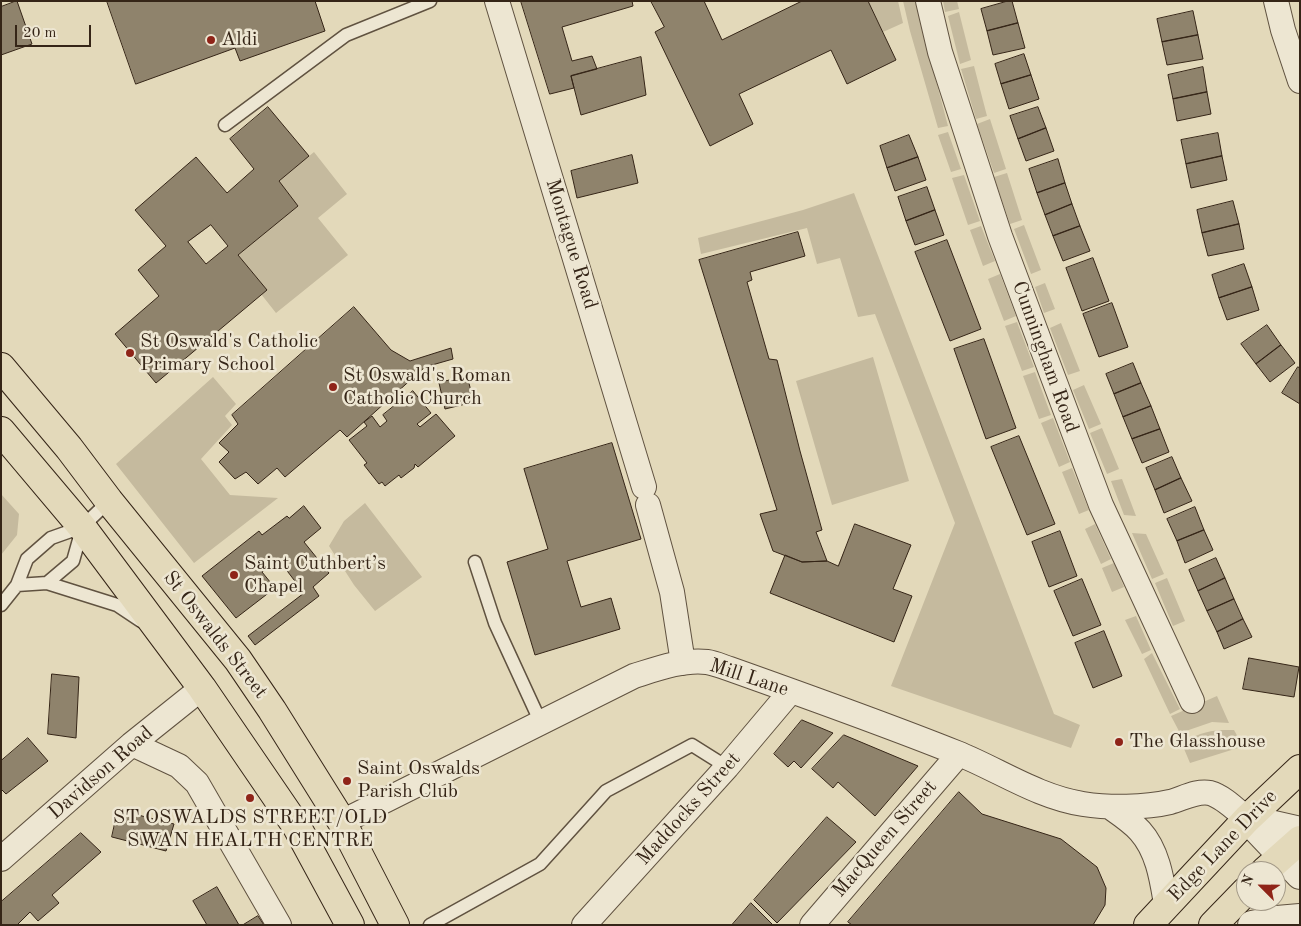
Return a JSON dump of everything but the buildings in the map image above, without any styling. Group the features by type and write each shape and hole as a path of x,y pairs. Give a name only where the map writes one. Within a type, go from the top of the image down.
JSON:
{"main road":[{"name":"St Oswalds Street","path":"1,367 69,448 109,501 238,660 272,710 342,822 395,925"},
{"name":"St Oswalds Street","path":"1,432 82,527 202,688 297,827 350,925"},
{"name":"Edge Lane Drive","path":"1148,925 1247,819 1300,769"},
{"path":"1213,925 1236,901"}],"street":[{"name":"Montague Road","path":"497,1 646,496 672,592 683,663"},
{"name":"Cunningham Road","path":"928,1 940,52 1000,236 1097,496 1192,701"},
{"path":"1276,1 1283,30 1300,81"},
{"name":"Mill Lane","path":"342,822 634,676 683,663 706,662 791,691 959,754 1052,797 1083,804 1110,806 1150,805 1209,793 1223,799 1247,819"},
{"name":"Davidson Road","path":"1,859 132,744 202,688"},
{"name":"Maddocks Street","path":"584,925 727,767 791,691"},
{"path":"132,744 179,766 197,783 279,925"},
{"name":"MacQueen Street","path":"812,925 959,754"},
{"path":"1110,806 1141,831 1152,850 1160,874 1166,904"},
{"path":"1247,819 1300,831"},
{"path":"1247,819 1287,861"},
{"path":"1252,925 1300,918"}],"lane":[{"path":"225,124 346,35 430,1"},
{"path":"1,605 17,585 27,560 38,549 51,538 82,527 109,501"},
{"path":"47,583 73,562 82,527"},
{"path":"474,562 495,623 541,723"},
{"path":"17,585 47,583 117,605 162,634"},
{"path":"430,925 540,864 606,792 684,750 692,746 727,767"}],"shaded area":[{"path":"868,1 898,1 903,23 883,32"},
{"path":"903,1 915,1 948,126 938,128"},
{"path":"943,1 957,1 959,9 945,12"},
{"path":"959,12 971,60 960,64 948,16"},
{"path":"974,66 987,116 976,119 961,69"},
{"path":"990,119 1006,169 994,173 977,124"},
{"path":"948,132 961,169 951,172 938,135"},
{"path":"314,152 347,194 318,218 348,255 276,313 261,294 266,289 238,255 298,206 279,181"},
{"path":"1007,173 1022,220 1010,224 994,177"},
{"path":"964,175 980,221 968,225 952,178"},
{"path":"854,193 1054,714 1080,725 1071,748 891,686 955,523 875,314 858,317 840,258 817,264 807,228 701,254 698,238 803,210"},
{"path":"1024,225 1041,270 1031,274 1014,229"},
{"path":"981,226 995,261 983,266 970,230"},
{"path":"1000,274 1016,316 1004,321 988,279"},
{"path":"1045,283 1055,309 1044,313 1035,287"},
{"path":"1017,322 1034,367 1022,371 1005,326"},
{"path":"1061,323 1080,371 1068,375 1050,328"},
{"path":"873,357 909,481 832,505 796,381"},
{"path":"1035,372 1051,415 1039,419 1023,376"},
{"path":"213,377 236,404 225,416 232,425 201,459 230,495 278,498 194,563 116,464"},
{"path":"1084,385 1101,424 1089,429 1073,390"},
{"path":"1053,418 1070,462 1059,467 1041,423"},
{"path":"1102,428 1119,469 1107,474 1090,433"},
{"path":"1072,468 1089,510 1079,514 1062,472"},
{"path":"1122,479 1136,516 1124,515 1111,481"},
{"path":"1,494 19,514 17,535 1,555"},
{"path":"365,503 422,577 375,611 354,585 329,546 344,521"},
{"path":"1095,524 1111,559 1101,564 1085,529"},
{"path":"1132,533 1146,534 1164,574 1152,579"},
{"path":"1114,563 1124,587 1112,592 1102,568"},
{"path":"1167,578 1185,621 1173,626 1155,583"},
{"path":"1136,616 1151,650 1142,654 1125,620"},
{"path":"1152,653 1180,709 1170,714 1144,659"},
{"path":"1217,696 1229,723 1212,722 1180,733 1171,716"},
{"path":"1234,730 1241,747 1190,763 1182,744 1200,734"}],"place":[{"name":"Aldi","path":"211,40"},
{"name":"St Oswald's Catholic Primary School","path":"130,353"},
{"name":"St Oswald's Roman Catholic Church","path":"333,387"},
{"name":"Saint Cuthbert’s Chapel","path":"234,575"},
{"name":"The Glasshouse","path":"1119,742"},
{"name":"Saint Oswalds Parish Club","path":"347,781"},
{"name":"ST OSWALDS STREET/OLD SWAN HEALTH CENTRE","path":"250,798"}]}
